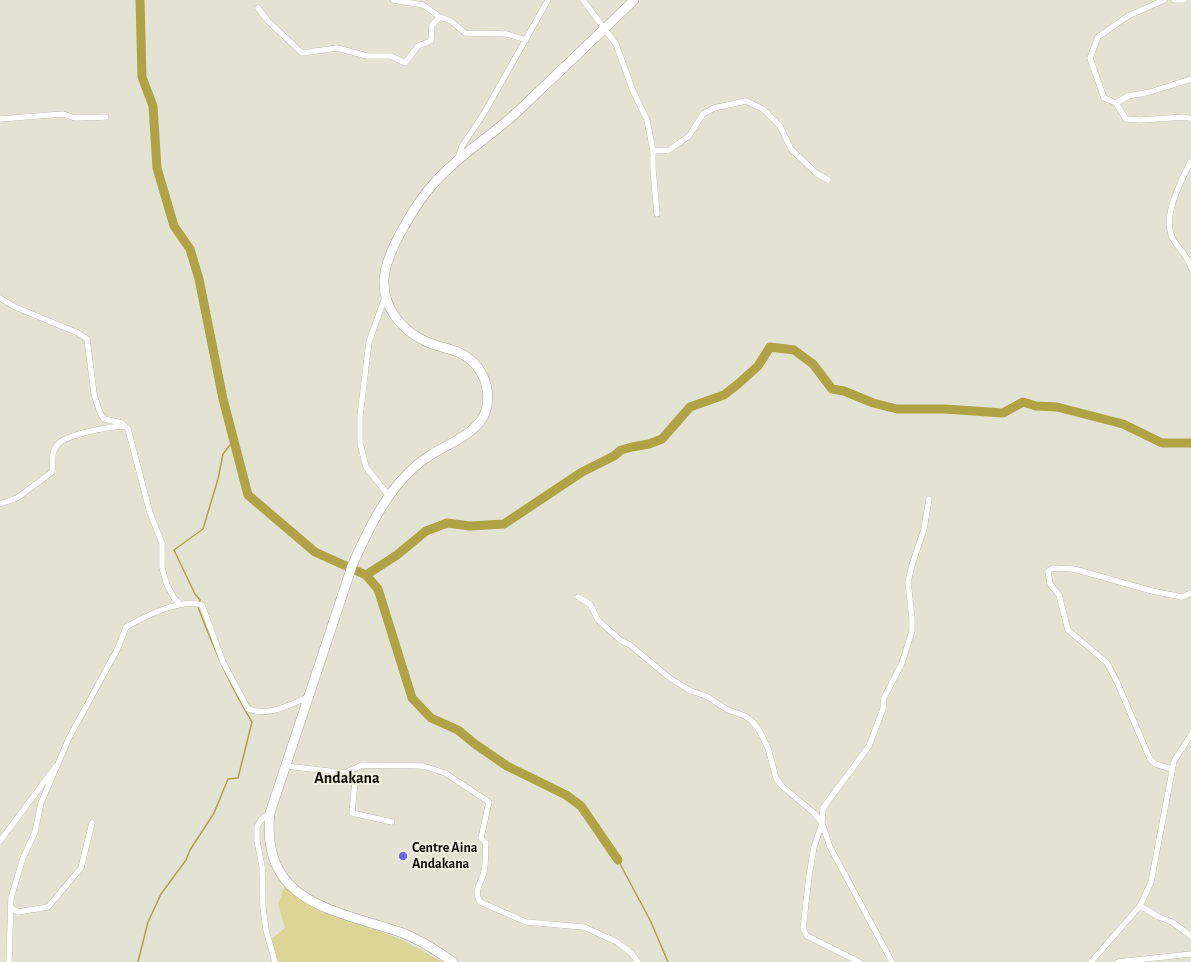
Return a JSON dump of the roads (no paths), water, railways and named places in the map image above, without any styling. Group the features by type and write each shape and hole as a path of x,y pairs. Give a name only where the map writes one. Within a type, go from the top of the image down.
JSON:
{"main road":[{"path":"453,962 431,947 401,933 340,914 302,896 287,882 270,849 270,813 352,566 370,528 389,496 419,463 477,426 486,411 487,392 483,375 472,361 458,352 426,342 412,334 399,323 393,315 386,296 385,272 406,222 434,182 457,160 514,115 634,0"}],"street":[{"path":"393,0 423,5 451,21 465,33 507,34 526,40"},
{"path":"457,160 466,140 483,115 548,0"},
{"path":"583,0 616,44 633,91 647,120 653,151 653,170 657,214"},
{"path":"1164,0 1128,16 1098,37 1090,58 1104,98 1116,104 1126,119 1140,120 1185,117 1191,119"},
{"path":"1174,0 1184,0"},
{"path":"258,8 268,21 302,53 337,48 367,56 390,56 405,63 418,46 431,41 432,25 440,16"},
{"path":"1116,104 1128,96 1150,92 1191,79"},
{"path":"653,151 669,150 689,136 703,114 714,108 746,101 763,109 780,126 791,149 816,173 828,180"},
{"path":"0,119 63,114 76,118 106,117"},
{"path":"1191,161 1178,188 1168,221 1173,239 1188,258 1191,268"},
{"path":"386,296 369,342 360,416 360,443 366,467 389,496"},
{"path":"0,298 15,307 78,333 87,339 94,394 100,413 104,418 122,423 128,429 150,513 162,543 162,568 167,585 174,598 180,604"},
{"path":"0,504 16,498 52,472 52,454 57,445 64,440 101,428 124,426"},
{"path":"859,962 807,936 803,929 814,847 822,823 824,808 870,746 883,709 884,698 902,663 912,631 908,582 924,529 929,499"},
{"path":"1172,769 1154,764 1150,759 1118,682 1107,663 1068,630 1059,595 1050,584 1048,571 1054,568 1074,569 1152,591 1182,597 1191,593"},
{"path":"578,597 590,604 598,620 620,640 630,645 671,679 691,691 706,696 728,710 745,716 752,721 759,730 768,748 776,778 782,786 814,813 822,823 830,848 892,962"},
{"path":"9,962 10,908 23,858 35,832 41,804 69,738 118,648 126,626 180,604 194,602 202,605 223,662 248,709 265,713 280,709 308,696"},
{"path":"1092,962 1140,906 1151,882 1174,761 1191,735"},
{"path":"0,840 61,759"},
{"path":"286,766 330,772 350,772 362,765 401,765 423,766 445,773 489,802 481,838 486,843 484,872 476,890 476,895 480,902 526,922 584,927 617,942 631,953 638,962"},
{"path":"350,772 355,781 352,813 392,822"},
{"path":"270,813 261,820 258,826 258,841 262,866 263,908 266,930 275,962"},
{"path":"10,908 18,912 48,907 81,868 92,823"},
{"path":"1140,906 1159,917 1172,922 1191,936"},
{"path":"1118,962 1191,954"}],"waterway":[{"path":"140,0 142,77 153,106 157,168 174,226 190,249 199,279 223,399 248,495 315,552 366,575 378,589 412,698 431,718 458,730 475,744 507,766 566,795 581,806 618,860"},
{"path":"366,575 397,555 426,531 447,523 470,526 504,524 582,472 614,456 621,450 649,444 662,439 690,407 724,395 738,384 758,366 770,347 794,350 813,364 832,389 844,391 873,403 897,409 944,409 1003,413 1023,402 1036,406 1057,407 1123,424 1162,443 1191,443"},
{"path":"199,603 200,600 195,594 174,550 203,529 218,479 223,454 233,441"},
{"path":"138,962 148,922 161,894 186,860 190,850 214,813 228,779 238,778 252,722 222,666 198,607"},
{"path":"618,860 651,922 668,962"}],"place":[{"name":"Centre Aina Andakana","path":"403,856"}],"district":[{"name":"Andakana","path":"347,778"}]}
